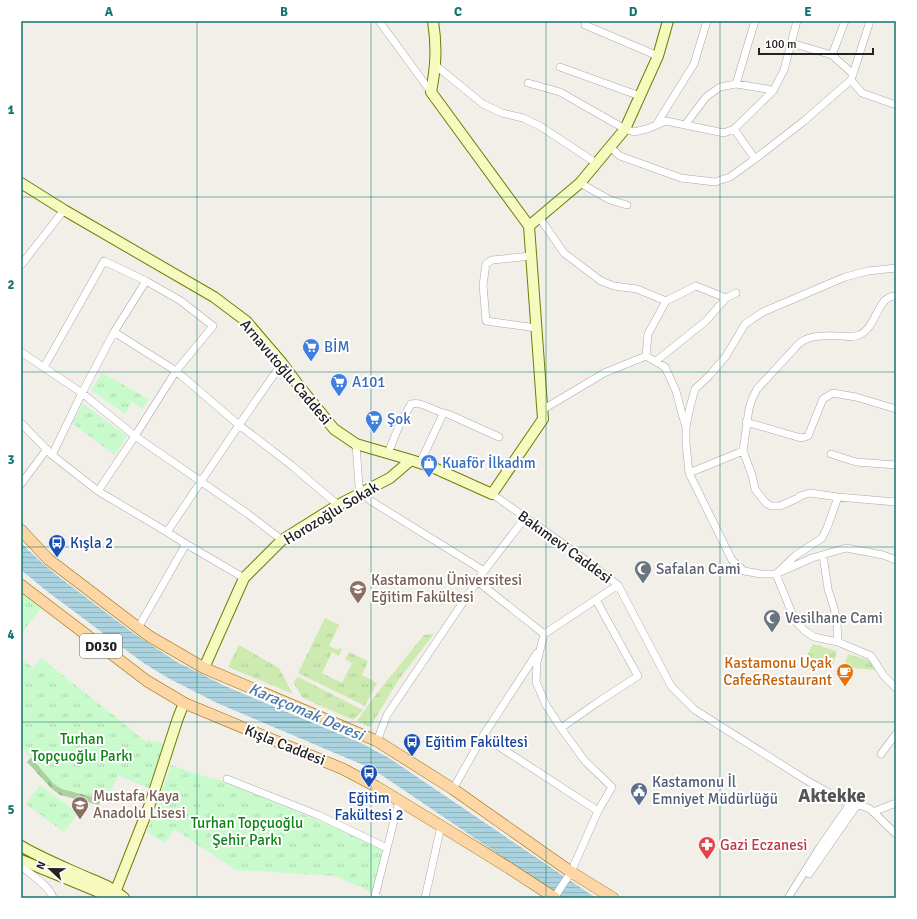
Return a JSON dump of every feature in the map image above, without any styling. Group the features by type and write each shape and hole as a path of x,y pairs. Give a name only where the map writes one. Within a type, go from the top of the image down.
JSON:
{"main road":[{"path":"21,530 48,559 149,636 204,668 377,741 453,789 571,872 613,898"},
{"name":"Kışla Caddesi","path":"21,585 147,681 184,704 343,769 377,787 555,898"}],"street":[{"path":"379,21 529,226 542,419 492,494 416,461 443,414"},
{"path":"431,92 436,65 434,21"},
{"path":"529,226 580,183 625,129 658,56 668,21"},
{"path":"656,126 694,64 707,21"},
{"path":"736,84 754,21"},
{"path":"528,83 560,92 625,129 634,132 656,126 666,121 724,133 734,129 773,92 784,70 797,21"},
{"path":"832,56 845,21"},
{"path":"610,147 620,156 681,178 715,182 730,176 755,159 804,121 852,77 870,21"},
{"path":"585,25 658,56"},
{"path":"791,43 832,56 852,77 862,93 896,105"},
{"path":"436,65 482,104 502,113 523,118 540,126 596,163"},
{"path":"560,67 640,96"},
{"path":"685,125 706,97 720,87 736,84 767,89 773,92"},
{"path":"734,129 755,159"},
{"path":"580,183 610,200 627,205"},
{"name":"Arnavutoğlu Caddesi","path":"21,184 214,297 246,321 282,363 334,429 356,444 416,461"},
{"path":"21,265 64,210"},
{"path":"539,217 564,253 602,281 614,286 637,289 666,301"},
{"path":"531,256 492,260 486,264 483,284 486,321 536,328"},
{"path":"44,367 104,261 146,281 181,301 213,326 176,371 98,491"},
{"path":"896,268 868,271 845,277 763,312 745,324 726,356 710,375 695,389 686,427 689,473 732,560 744,571 761,574 776,574 812,558 846,548 883,555 896,560"},
{"path":"21,484 50,452 114,332 146,281"},
{"path":"646,356 648,334 666,301 696,286 726,298"},
{"path":"656,361 706,320 726,298 736,293"},
{"path":"896,296 888,298 883,302 873,322 860,335 850,337 826,336 809,338 801,342 778,365 757,389 752,399 746,422 743,451 755,488 766,503 772,506 780,506 800,496 810,493 896,502"},
{"path":"114,332 176,371 239,425 291,465 338,505"},
{"path":"21,352 82,393 135,436 248,514 282,540"},
{"path":"542,410 604,373 646,356 665,367 676,392 686,427"},
{"path":"167,532 282,363"},
{"path":"746,422 801,438 808,436 823,399 833,393 856,397 896,409"},
{"path":"388,453 399,426 411,404 417,402 499,437"},
{"path":"21,422 50,452 98,491 244,578"},
{"path":"356,444 359,486 362,493 371,501 484,571"},
{"path":"689,473 743,451"},
{"path":"831,454 856,462 896,465"},
{"name":"Horozoğlu Sokak","path":"204,668 244,578 282,540 338,505 390,478 416,461"},
{"name":"Bakımevi Caddesi","path":"492,494 572,550 618,585 671,686 695,710 806,780 838,798 870,809 896,834"},
{"path":"776,574 795,556 822,538 838,497"},
{"path":"377,741 387,715 484,571 525,518"},
{"path":"138,628 186,544"},
{"path":"823,554 828,589 835,615 838,642"},
{"path":"776,574 791,611 798,624 805,631 814,637 838,642 871,656 884,676 896,688"},
{"path":"478,581 544,634"},
{"path":"555,898 571,872 598,811 612,787 585,761 546,705 536,682 537,662 544,634 618,585"},
{"path":"561,728 638,676 596,600"},
{"path":"453,789 483,736 540,650"},
{"path":"112,895 150,804 184,704"},
{"path":"881,754 896,734"},
{"path":"483,736 598,811"},
{"path":"228,779 318,815 387,848"},
{"path":"379,898 375,896 399,801"},
{"path":"873,812 896,803"},
{"path":"788,898 820,847 854,804"},
{"path":"793,898 854,804"},
{"path":"425,898 441,826"},
{"path":"22,849 107,885 112,895"},
{"path":"21,860 101,893 124,898"},
{"path":"21,866 49,889 53,898"}],"green space":[{"path":"102,373 149,399 142,409 132,402 125,414 91,390"},
{"path":"83,404 127,436 115,455 72,423"},
{"path":"21,591 41,608 21,634"},
{"path":"325,618 339,625 329,646 338,650 339,648 342,649 339,656 332,652 322,673 342,683 352,663 345,659 349,652 368,661 362,675 377,683 365,706 298,673"},
{"path":"434,634 399,679 370,727 357,721 377,693 424,635"},
{"path":"813,644 837,651 833,665 823,663 814,669 803,669 801,666"},
{"path":"239,645 279,668 293,694 228,667"},
{"path":"848,654 872,661 875,670 844,667"},
{"name":"Turhan Topçuoğlu Parkı","path":"21,658 33,668 41,658 146,742 148,740 165,744 162,763 148,788 118,775 107,800 63,789 55,785 21,746"},
{"path":"298,677 363,710 353,720 303,698 293,682"},
{"path":"31,757 55,785 62,789 101,799 99,805 60,795 52,789 27,762"},
{"name":"Turhan Topçuoğlu Şehir Parkı","path":"171,765 220,780 384,848 372,892 335,876 236,870 174,829 165,843 147,832"},
{"path":"40,785 78,813 64,832 26,804"}],"water":[{"path":"21,543 59,577 133,633 177,662 225,686 361,743 389,758 596,898 563,898 368,767 217,703 168,678 145,664 48,592 21,570"}],"place":[{"name":"BİM","path":"311,362"},
{"name":"A101","path":"339,397"},
{"name":"Şok","path":"374,434"},
{"name":"Kuaför İlkadım","path":"429,478"},
{"name":"Kışla 2","path":"57,558"},
{"name":"Safalan Cami","path":"643,584"},
{"name":"Kastamonu Üniversitesi Eğitim Fakültesi","path":"358,604"},
{"name":"Vesilhane Cami","path":"772,633"},
{"name":"Kastamonu Uçak Cafe&Restaurant","path":"845,687"},
{"name":"Eğitim Fakültesi","path":"412,757"},
{"name":"Eğitim Fakültesi 2","path":"369,788"},
{"name":"Kastamonu İl Emniyet Müdürlüğü","path":"639,806"},
{"name":"Mustafa Kaya Anadolu Lisesi","path":"80,820"},
{"name":"Gazi Eczanesi","path":"707,860"}],"district":[{"name":"Aktekke","path":"832,796"}],"water label":[{"name":"Karaçomak Deresi","path":"306,712"}]}
